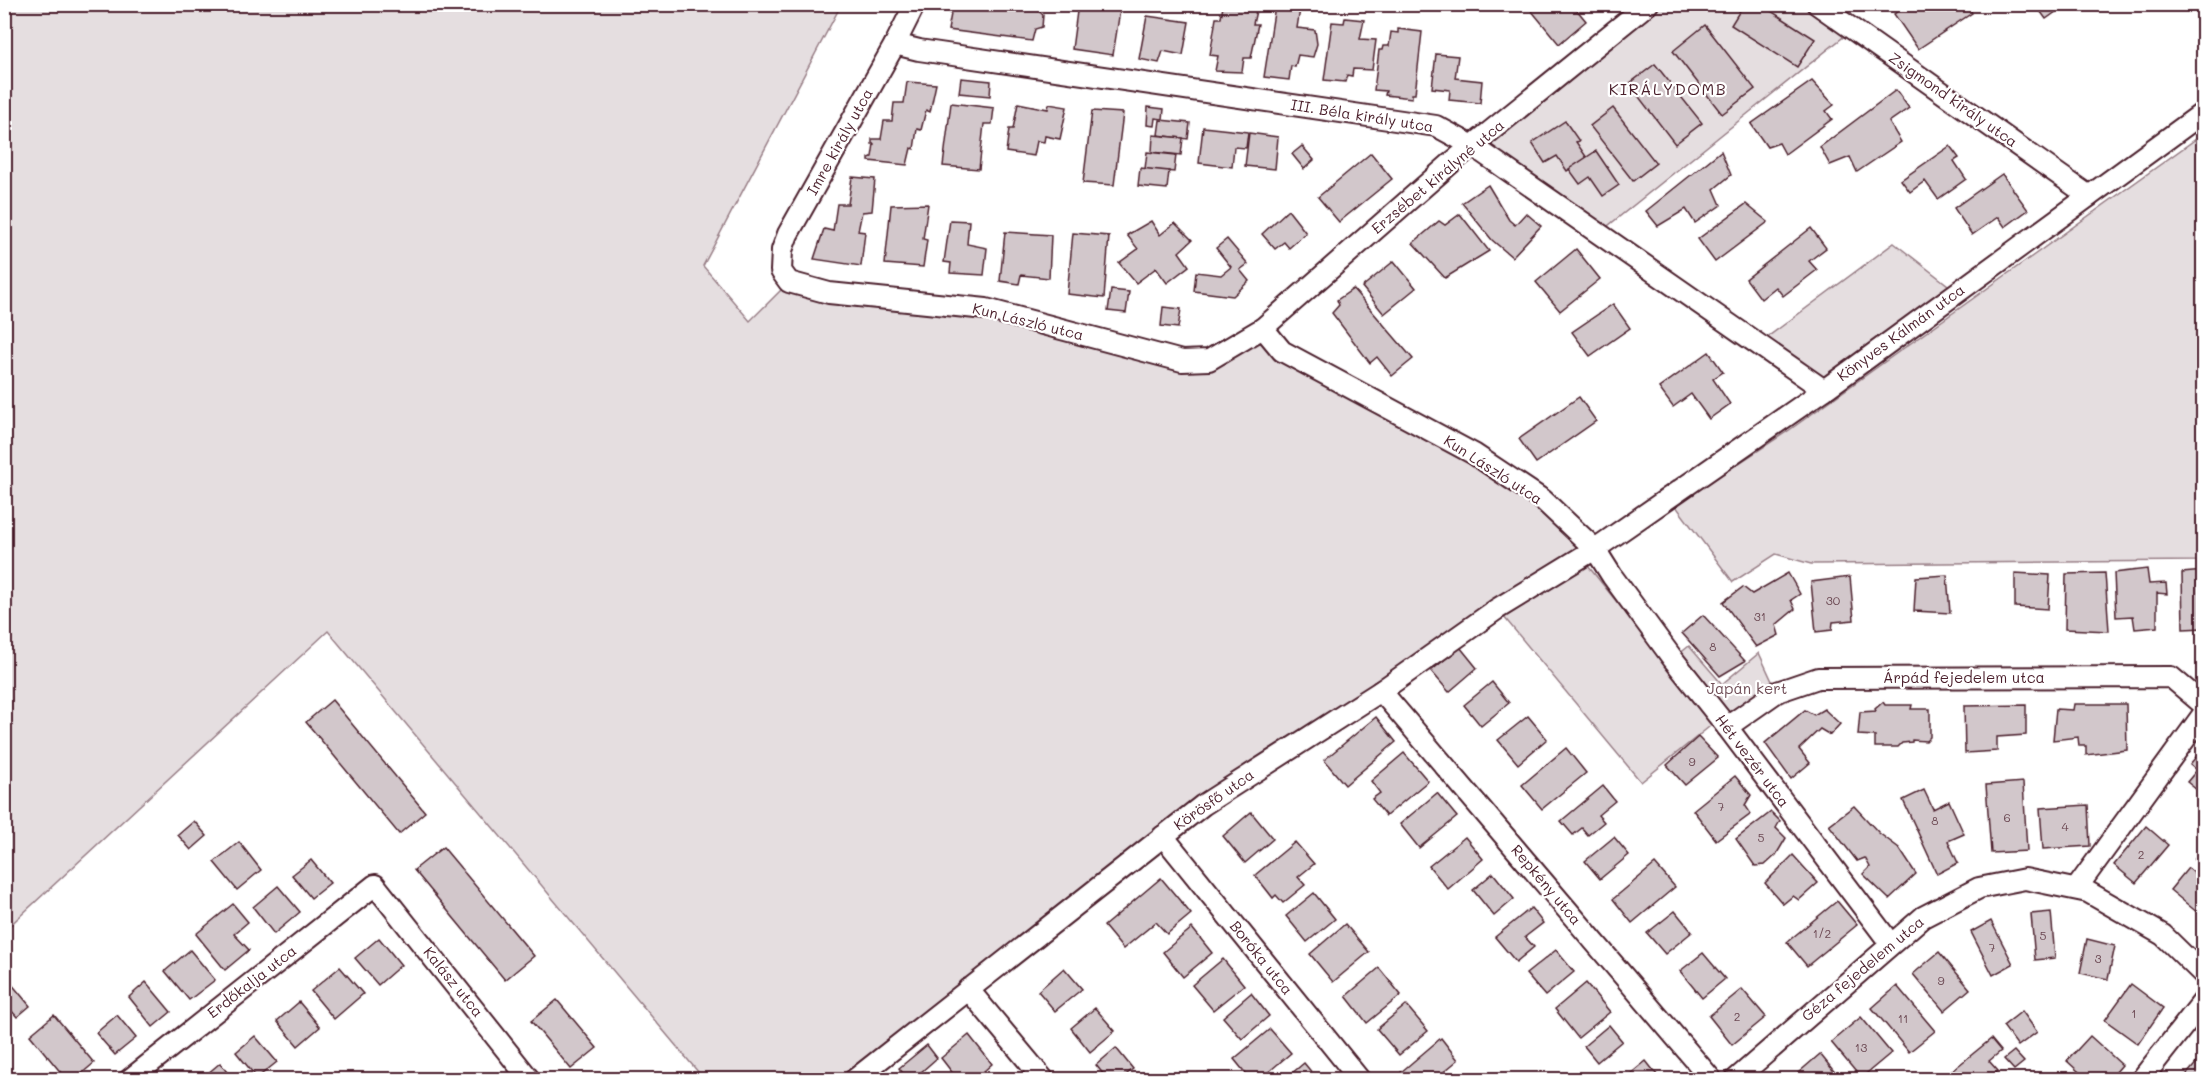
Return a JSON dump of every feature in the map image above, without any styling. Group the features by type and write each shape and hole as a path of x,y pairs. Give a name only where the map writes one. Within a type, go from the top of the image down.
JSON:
{"street":[{"name":"Imre király utca","path":"789,282 781,271 782,250 788,234 895,44 915,4"},
{"name":"Erzsébet királyné utca","path":"1228,348 1263,328 1473,146 1648,4"},
{"name":"Zsigmond király utca","path":"1816,4 2089,196"},
{"name":"III. Béla király utca","path":"895,44 967,58 1436,126 1473,146 1824,390"},
{"name":"Könyves Kálmán utca","path":"1595,549 1824,390 2204,112"},
{"name":"Kun László utca","path":"789,282 845,296 986,309 1182,361 1209,360 1228,348"},
{"name":"Kun László utca","path":"1263,328 1282,351 1474,454 1543,500 1595,549"},
{"name":"Körösfő utca","path":"854,1080 1203,805 1381,690 1497,609 1595,549"},
{"name":"Hét vezér utca","path":"1595,549 1672,659 1727,727 1890,943"},
{"name":"Árpád fejedelem utca","path":"1727,727 1777,692 1818,678 2171,677 2204,705"},
{"name":"Repkény utca","path":"1381,690 1712,1080"},
{"path":"2076,890 2204,713"},
{"name":"Boróka utca","path":"1162,836 1360,1080"},
{"name":"Géza fejedelem utca","path":"1735,1080 1923,916 1979,888 2025,879 2088,892 2163,935 2204,975"},
{"name":"Erdőkalja utca","path":"129,1080 375,885"},
{"name":"Kalász utca","path":"375,885 530,1080"},
{"path":"968,989 1044,1080"},
{"path":"2141,1080 2204,1000"}],"green space":[{"path":"5,5 841,5 703,266 750,321 789,282 986,309 1182,361 1263,328 1474,454 1595,549 1203,805 854,1079 704,1079 328,631 5,930"},
{"path":"1648,5 1817,5 1852,30 1599,233 1473,146"},
{"path":"2203,134 2203,561 1811,564 1776,554 1733,582 1675,505 1788,431"},
{"path":"1894,243 1957,292 1824,390 1758,344"},
{"path":"1577,564 1588,566 1714,723 1641,782 1503,616"},
{"name":"Japán kert","path":"1689,646 1722,684 1759,653 1777,692 1727,727 1673,659"}],"building":[{"path":"948,4 1006,4 1036,8 1043,15 1042,27 1035,29 1032,41 948,30 951,14 947,10"},
{"path":"1078,4 1121,4 1113,55 1072,49"},
{"path":"1526,4 1572,4 1586,21 1559,44"},
{"path":"1744,4 1760,4 1815,39 1797,67 1731,25"},
{"path":"1908,4 1967,4 1972,13 1918,49 1894,14"},
{"path":"2035,4 2067,4 2046,19"},
{"path":"1223,6 1257,6 1253,24 1258,24 1251,58 1244,58 1242,72 1215,71 1218,56 1210,55 1216,18 1221,18"},
{"path":"1275,6 1300,9 1297,28 1315,30 1317,44 1313,57 1298,55 1295,67 1291,66 1289,80 1264,77"},
{"path":"1147,16 1189,22 1183,55 1163,51 1159,63 1139,59"},
{"path":"1345,18 1364,20 1360,39 1376,40 1372,70 1353,69 1352,76 1347,75 1345,82 1324,80 1332,22 1344,23"},
{"path":"1705,25 1755,89 1722,114 1673,51"},
{"path":"1398,29 1422,32 1415,94 1412,94 1412,98 1385,95 1386,91 1374,90 1379,50 1382,50 1383,46 1389,46 1391,32 1398,33"},
{"path":"1436,54 1458,56 1455,78 1482,81 1480,103 1449,100 1450,90 1432,88"},
{"path":"1655,64 1702,123 1675,144 1629,84"},
{"path":"961,78 991,81 990,96 959,93"},
{"path":"1812,81 1834,105 1826,111 1832,119 1785,154 1779,143 1767,147 1751,124"},
{"path":"907,82 936,84 930,112 926,110 921,130 917,129 914,149 911,148 907,165 869,161 874,144 872,144 872,139 881,139 884,121 892,121 894,103 904,103"},
{"path":"1896,90 1909,108 1889,122 1901,142 1857,172 1850,157 1830,165 1820,147"},
{"path":"951,103 994,108 992,124 984,124 979,169 943,166"},
{"path":"1018,103 1048,109 1049,104 1067,107 1060,139 1045,136 1044,142 1037,141 1034,156 1006,152 1009,129 1013,129"},
{"path":"1148,107 1164,109 1163,119 1155,118 1154,126 1147,125"},
{"path":"1613,108 1656,163 1633,181 1590,126"},
{"path":"1092,111 1123,113 1114,185 1083,183"},
{"path":"1160,120 1190,123 1188,139 1158,135"},
{"path":"1565,121 1579,141 1576,142 1587,158 1567,171 1557,156 1545,163 1532,143"},
{"path":"1203,127 1248,132 1246,148 1234,147 1232,167 1199,163"},
{"path":"1249,133 1278,137 1275,169 1245,166"},
{"path":"1153,135 1183,138 1181,155 1152,152"},
{"path":"1302,146 1314,160 1304,169 1292,154"},
{"path":"1950,146 1959,158 1954,161 1966,179 1938,199 1925,181 1910,192 1901,180"},
{"path":"1596,151 1619,185 1603,196 1590,177 1580,184 1569,169"},
{"path":"1721,151 1731,175 1714,189 1721,205 1695,223 1686,209 1658,226 1646,211"},
{"path":"1147,152 1176,155 1174,172 1145,169"},
{"path":"1371,153 1392,179 1339,222 1318,197"},
{"path":"1140,168 1169,171 1167,189 1138,186"},
{"path":"2002,174 2028,210 2005,227 1998,217 1972,235 1954,208"},
{"path":"852,177 875,179 872,211 862,212 858,231 865,232 861,266 814,259 824,229 833,231 837,204 848,204"},
{"path":"1488,185 1509,220 1515,225 1526,213 1541,226 1512,257 1492,240 1462,203"},
{"path":"928,204 923,239 927,240 923,267 885,264 891,205"},
{"path":"1746,204 1768,222 1715,262 1698,239"},
{"path":"1288,210 1306,233 1289,248 1284,242 1275,249 1262,234"},
{"path":"1460,214 1489,251 1445,278 1413,243 1439,221 1445,225"},
{"path":"950,220 969,221 967,244 987,248 984,275 950,273 951,263 944,262"},
{"path":"1151,221 1160,235 1175,223 1192,240 1179,252 1189,266 1167,283 1156,268 1136,283 1119,263 1138,249 1127,235"},
{"path":"1811,228 1826,248 1809,261 1817,270 1783,296 1776,287 1761,299 1746,279"},
{"path":"1005,232 1051,235 1049,278 1021,275 1019,284 1000,281"},
{"path":"1073,233 1109,236 1104,298 1067,294"},
{"path":"1227,239 1248,264 1240,270 1249,281 1233,296 1194,291 1196,272 1221,275 1231,267 1216,248"},
{"path":"1576,249 1600,279 1560,311 1536,282"},
{"path":"1394,261 1416,288 1384,314 1362,287"},
{"path":"1353,289 1413,359 1392,376 1377,357 1370,363 1332,313 1339,305 1337,300"},
{"path":"1111,290 1129,292 1126,313 1108,311"},
{"path":"1613,304 1630,328 1590,356 1572,332"},
{"path":"1163,307 1181,309 1178,328 1161,326"},
{"path":"1709,352 1723,372 1713,379 1730,404 1709,419 1691,394 1673,407 1659,388"},
{"path":"1579,397 1596,421 1536,463 1519,439"},
{"path":"2147,569 2149,584 2166,583 2167,594 2157,593 2157,627 2135,629 2133,616 2116,617 2114,573"},
{"path":"2204,571 2204,628 2183,629 2182,573"},
{"path":"1788,573 1800,594 1791,600 1795,609 1776,625 1779,635 1756,647 1723,602 1743,587 1752,594"},
{"path":"2015,573 2050,575 2048,609 2015,607"},
{"path":"2105,573 2109,631 2065,629 2066,574"},
{"path":"1947,575 1950,613 1914,611 1916,577"},
{"path":"1850,577 1854,620 1833,622 1832,630 1816,632 1811,582"},
{"path":"1703,615 1745,661 1720,676 1682,633"},
{"path":"1460,647 1477,668 1449,692 1431,671"},
{"path":"1492,682 1509,703 1481,726 1464,705"},
{"path":"332,700 425,812 399,834 306,722"},
{"path":"1883,702 1885,705 1912,705 1911,709 1930,709 1930,737 1926,741 1912,740 1912,742 1902,743 1898,747 1875,747 1875,736 1858,735 1860,712 1876,711 1875,709"},
{"path":"2074,704 2126,704 2127,750 2086,755 2086,746 2079,746 2078,737 2053,740 2056,709 2073,710"},
{"path":"2026,705 2026,735 1997,737 1997,751 1965,753 1964,706"},
{"path":"1824,709 1840,724 1830,735 1820,729 1799,749 1810,763 1791,779 1765,743 1805,710 1814,715"},
{"path":"1528,716 1547,739 1518,764 1498,740"},
{"path":"1376,717 1396,742 1345,785 1324,760"},
{"path":"1698,737 1718,758 1685,785 1667,765"},
{"path":"1566,748 1586,773 1542,809 1522,785"},
{"path":"2204,748 2204,782 2197,790 2187,782 2197,770 2190,764"},
{"path":"1404,753 1428,781 1386,816 1372,799 1380,793 1371,781"},
{"path":"1735,776 1751,795 1745,805 1751,814 1716,840 1693,810"},
{"path":"2023,782 2027,851 1991,853 1986,785"},
{"path":"1603,786 1615,801 1598,815 1604,822 1588,835 1582,828 1573,835 1561,821"},
{"path":"1924,790 1933,809 1949,801 1964,834 1948,841 1958,863 1937,874 1903,800"},
{"path":"1437,793 1457,817 1419,848 1400,824"},
{"path":"2088,805 2090,846 2043,849 2040,808"},
{"path":"1854,806 1879,833 1899,848 1916,874 1889,899 1863,874 1870,867 1865,858 1857,861 1829,825"},
{"path":"1251,812 1273,839 1245,863 1223,836"},
{"path":"1771,812 1780,821 1776,828 1786,838 1776,855 1765,865 1755,866 1736,839"},
{"path":"194,821 207,836 191,850 178,835"},
{"path":"2146,826 2168,845 2136,883 2114,865"},
{"path":"1465,837 1483,859 1448,889 1429,866"},
{"path":"1614,837 1629,855 1600,879 1585,861"},
{"path":"239,842 261,870 237,890 214,862"},
{"path":"1295,842 1314,864 1298,877 1305,885 1283,903 1276,895 1273,898 1255,875"},
{"path":"443,847 534,956 505,980 414,870"},
{"path":"2204,848 2204,868 2194,860"},
{"path":"1793,855 1818,883 1799,900 1793,896 1783,904 1765,883"},
{"path":"311,860 330,883 311,898 292,875"},
{"path":"1655,864 1675,887 1632,923 1613,899"},
{"path":"2188,868 2204,881 2204,918 2170,890"},
{"path":"1493,873 1514,899 1494,916 1473,890"},
{"path":"1161,878 1191,914 1167,934 1156,922 1123,949 1104,926"},
{"path":"278,886 300,912 274,934 253,907"},
{"path":"1314,893 1335,919 1307,942 1286,916"},
{"path":"1837,901 1857,925 1807,966 1787,942"},
{"path":"233,904 248,922 234,934 249,950 225,970 196,934"},
{"path":"1531,908 1543,923 1525,937 1534,947 1516,962 1495,937"},
{"path":"1675,911 1692,932 1665,954 1647,933"},
{"path":"2051,912 2055,958 2035,960 2031,914"},
{"path":"1991,921 2013,964 1993,975 1971,932"},
{"path":"1345,924 1369,952 1333,982 1310,954"},
{"path":"1192,928 1212,953 1183,977 1163,952"},
{"path":"379,938 401,965 378,985 355,958"},
{"path":"2087,939 2115,946 2108,979 2080,973"},
{"path":"190,950 215,980 189,1000 165,971"},
{"path":"1556,950 1574,972 1545,996 1526,974"},
{"path":"1939,952 1970,989 1944,1011 1913,974"},
{"path":"1703,953 1725,979 1702,998 1680,971"},
{"path":"1223,959 1244,985 1213,1010 1192,985"},
{"path":"340,967 363,994 334,1019 311,991"},
{"path":"1064,968 1082,989 1055,1011 1038,991"},
{"path":"1379,968 1401,995 1367,1023 1346,996"},
{"path":"10,982 30,1006 17,1017 4,1002 4,987"},
{"path":"146,982 171,1012 153,1027 129,997"},
{"path":"1586,983 1610,1012 1578,1038 1555,1009"},
{"path":"2131,984 2163,1008 2138,1044 2105,1020"},
{"path":"1897,986 1935,1031 1909,1052 1872,1008"},
{"path":"1742,989 1766,1017 1732,1045 1709,1016"},
{"path":"1251,993 1269,1016 1242,1039 1223,1017"},
{"path":"557,1000 597,1048 571,1069 531,1021"},
{"path":"299,1002 320,1027 298,1046 277,1021"},
{"path":"1406,1005 1428,1031 1399,1055 1377,1029"},
{"path":"1095,1008 1115,1031 1090,1052 1071,1028"},
{"path":"2022,1011 2037,1032 2018,1046 2003,1026"},
{"path":"54,1015 94,1063 74,1080 67,1080 30,1035"},
{"path":"117,1015 136,1038 115,1055 96,1033"},
{"path":"1861,1017 1891,1053 1861,1078 1831,1042"},
{"path":"1609,1025 1622,1041 1597,1062 1584,1046"},
{"path":"1270,1029 1291,1053 1259,1080 1251,1080 1234,1059"},
{"path":"969,1035 992,1064 974,1080 958,1080 941,1058"},
{"path":"255,1036 277,1062 257,1078 236,1052"},
{"path":"2090,1036 2122,1065 2109,1080 2088,1080 2067,1061"},
{"path":"1441,1038 1458,1060 1434,1080 1407,1080 1401,1072"},
{"path":"1991,1039 2001,1051 1989,1061 1998,1071 1988,1080 1978,1080 1973,1074 1966,1080 1953,1080 1948,1074"},
{"path":"927,1045 937,1058 912,1080 908,1080 899,1068"},
{"path":"1116,1048 1133,1069 1120,1080 1108,1080 1096,1065"},
{"path":"2014,1051 2024,1062 2014,1070 2004,1059"},
{"path":"1820,1054 1841,1080 1804,1080 1798,1073"},
{"path":"2204,1054 2204,1080 2182,1080"},
{"path":"1646,1061 1661,1080 1623,1080"},
{"path":"220,1063 233,1080 200,1080"},
{"path":"1304,1063 1318,1080 1284,1080"}],"district":[{"name":"KIRÁLYDOMB","path":"1668,89"}]}
